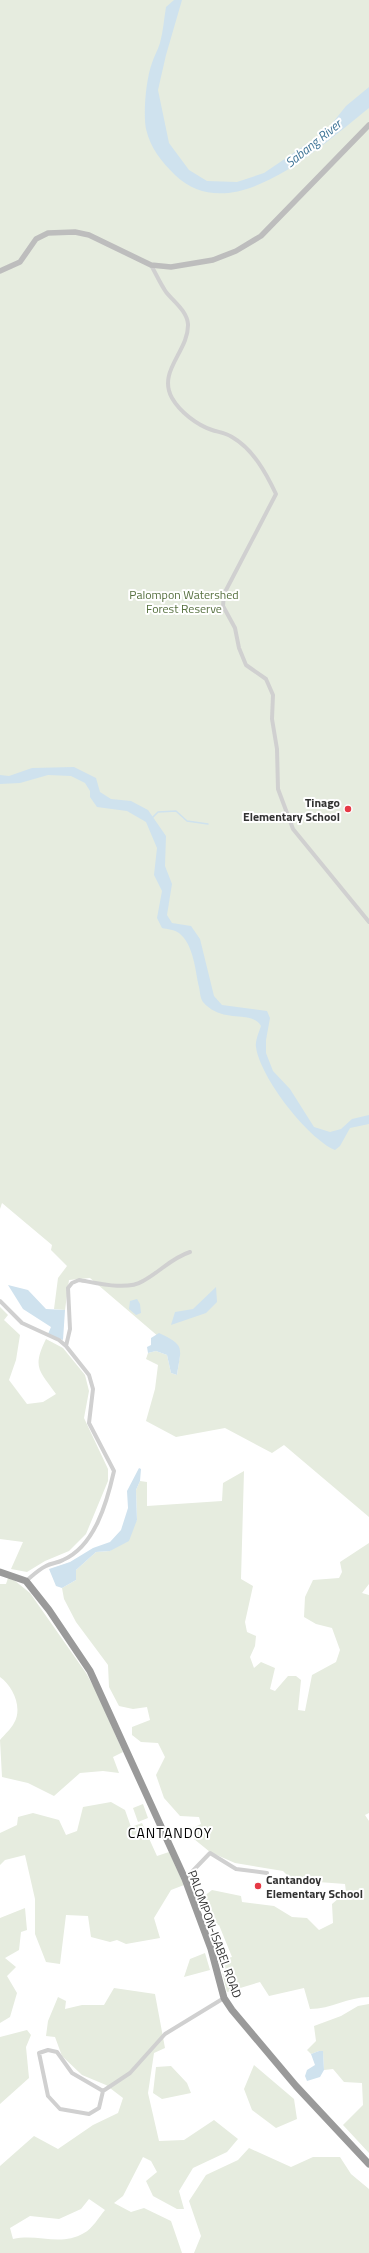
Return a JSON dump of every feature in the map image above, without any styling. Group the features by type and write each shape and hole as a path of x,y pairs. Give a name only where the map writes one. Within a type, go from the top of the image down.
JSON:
{"highway":[{"path":"0,1572 26,1581"},
{"name":"PALOMPON-ISABEL ROAD","path":"26,1581 49,1610 90,1671 185,1879 211,1949 224,1998 232,2010 296,2086 369,2164"}],"main road":[{"path":"0,271 20,262 36,239 48,233 75,232 89,235 151,265 170,267 213,260 236,251 261,236 369,126"}],"street":[{"path":"151,265 166,292 182,310 188,323 186,336 168,380 167,386 173,399 188,417 210,430 232,437 247,450 265,472 276,494 224,594 224,606 235,628 239,648 246,665 266,679 273,695 272,719 277,749 278,790 293,829 369,922"},
{"path":"66,1346 70,1330 68,1288 72,1283 79,1280 133,1285 142,1282 178,1256 190,1252"},
{"path":"0,1301 22,1323 58,1340 66,1346 89,1375 93,1388 89,1423 114,1471 99,1520 90,1536 72,1555 63,1561 46,1566 26,1581"},
{"path":"185,1879 210,1853 236,1869 267,1873"},
{"path":"103,2091 72,2073 57,2052 48,2050 39,2053 48,2096 60,2108 89,2114 99,2108 103,2091 130,2073 165,2034 224,1998"}],"green space":[{"name":"Palompon Watershed Forest Reserve","path":"0,0 369,0 369,1517 284,1445 272,1453 225,1428 176,1437 146,1421 155,1389 158,1365 146,1359 148,1353 156,1351 167,1355 171,1373 177,1375 180,1355 90,1278 69,1280 65,1310 54,1309 58,1278 67,1266 51,1250 52,1245 2,1203 0,1209"},
{"path":"0,1307 8,1315 4,1320 20,1335 16,1360 9,1380 27,1404 43,1402 56,1394 39,1368 39,1356 46,1339 63,1348 85,1375 89,1391 84,1418 108,1469 108,1481 86,1534 69,1551 45,1561 27,1572 11,1569 23,1542 0,1539"},
{"path":"244,1471 241,1579 253,1586 245,1622 247,1632 256,1636 255,1646 250,1657 254,1668 261,1662 275,1668 270,1689 275,1691 288,1676 296,1676 301,1680 298,1710 305,1711 312,1675 336,1662 340,1650 332,1628 316,1624 304,1617 305,1597 313,1580 339,1578 342,1572 340,1562 369,1543 369,1584 362,1593 369,1595 369,1813 365,1815 369,1821 369,1997 354,1999 325,2007 310,2009 304,1988 269,1996 260,1982 227,1992 219,1960 232,1957 219,1925 210,1928 199,1900 212,1890 241,1896 242,1902 274,1906 292,1917 307,1918 319,1930 333,1923 332,1904 346,1892 345,1884 292,1880 283,1871 235,1863 210,1852 194,1839 193,1828 201,1824 199,1817 180,1816 164,1798 156,1775 165,1757 158,1743 141,1742 132,1735 132,1727 150,1720 147,1707 133,1709 119,1706 109,1687 108,1665 76,1622 64,1599 62,1588 76,1580 76,1570 96,1552 110,1551 137,1520 136,1490 140,1481 147,1482 147,1506 222,1501 223,1483"},
{"path":"8,1578 14,1580 30,1593 86,1673 96,1691 123,1752 113,1757 119,1773 103,1771 80,1773 54,1796 28,1783 2,1777 0,1740 13,1725 17,1717 17,1704 13,1692 0,1677 0,1584 6,1584"},
{"path":"111,1802 125,1810 131,1827 142,1823 157,1856 169,1852 184,1885 171,1890 154,1918 160,1938 126,1944 117,1940 110,1942 91,1937 88,1916 66,1915 60,1964 46,1962 35,1934 35,1899 25,1855 5,1860 0,1865 0,1833 17,1825 18,1817 33,1813 59,1820 66,1835 77,1831 83,1807"},
{"path":"143,1804 148,1818 138,1822 133,1808"},
{"path":"25,1908 27,1930 21,1932 19,1950 5,1958 16,1967 7,1976 17,1993 10,2017 0,2023 0,1918"},
{"path":"205,1953 210,1970 184,1977 190,1959"},
{"path":"114,1988 155,1994 165,2048 154,2053 148,2093 159,2141 184,2140 214,2120 238,2139 227,2152 193,2168 179,2191 184,2209 177,2209 153,2196 146,2181 157,2172 151,2161 143,2157 123,2196 114,2203 131,2212 144,2208 171,2221 182,2253 0,2253 0,2166 34,2136 58,2149 93,2125 118,2113 123,2098 106,2085 82,2075 62,2056 55,2037 46,2036 48,2021 58,1997 66,2001 65,2009 82,2005 104,2005","holes":["89,2199 105,2210 93,2226 87,2231 75,2237 66,2239 13,2239 10,2228 30,2216 59,2219 81,2209"]},
{"path":"369,2004 369,2153 343,2125 363,2105 362,2083 344,2082 333,2069 324,2070 323,2052 319,2051 311,2054 307,2050 316,2041 314,2026 341,2016 358,2006"},
{"path":"27,2030 31,2035 26,2047 29,2078 0,2104 0,2037"},
{"path":"254,2065 294,2099 297,2119 276,2128 252,2110 244,2089"},
{"path":"171,2066 187,2083 191,2093 162,2099 153,2093 156,2067"},
{"path":"249,2148 291,2167 313,2157 340,2157 351,2174 369,2189 369,2253 194,2253 201,2236 189,2201 206,2175 238,2160"}],"water":[{"name":"Sabang River","path":"174,0 182,0 166,55 158,90 169,143 189,170 207,181 237,182 264,173 326,131 346,106 369,87 369,108 303,160 276,176 250,188 223,193 198,190 175,175 165,165 151,143 145,122 148,78 160,43 166,7"},
{"path":"74,767 96,778 100,792 111,799 131,801 148,810 166,836 165,866 172,884 167,915 172,923 191,926 200,939 214,996 222,1005 267,1011 270,1018 266,1040 266,1053 273,1071 290,1089 314,1127 330,1132 341,1129 352,1119 369,1115 369,1124 350,1128 340,1146 335,1150 311,1133 275,1090 259,1060 256,1047 261,1026 251,1018 219,1013 211,1009 203,1002 193,958 188,944 179,933 162,928 157,918 162,891 154,875 157,848 146,822 127,811 97,807 90,797 90,791 85,783 71,776 48,775 20,783 0,784 0,775 9,776 32,768"},
{"path":"8,1285 28,1290 46,1309 65,1310 63,1340 48,1334 51,1327 23,1309"},
{"path":"216,1287 217,1302 206,1313 171,1325 175,1312 193,1309"},
{"path":"137,1299 140,1304 141,1313 136,1315 129,1309 130,1301"},
{"path":"159,1333 174,1341 180,1348 177,1375 171,1373 167,1355 156,1351 148,1353 147,1347 151,1345 151,1338"},
{"path":"139,1468 141,1469 140,1481 136,1490 137,1520 129,1541 110,1551 96,1552 76,1570 76,1580 62,1588 56,1586 49,1569 70,1562 93,1548 110,1542 121,1530 128,1508 127,1491"},
{"path":"323,2051 324,2070 320,2077 307,2081 305,2076 307,2070 315,2065 311,2054"}],"waterway":[{"path":"152,818 158,812 176,811 187,821 208,824"}],"place":[{"name":"Tinago Elementary School","path":"348,809"},
{"name":"Cantandoy Elementary School","path":"258,1886"}],"district":[{"name":"CANTANDOY","path":"170,1832"}]}
